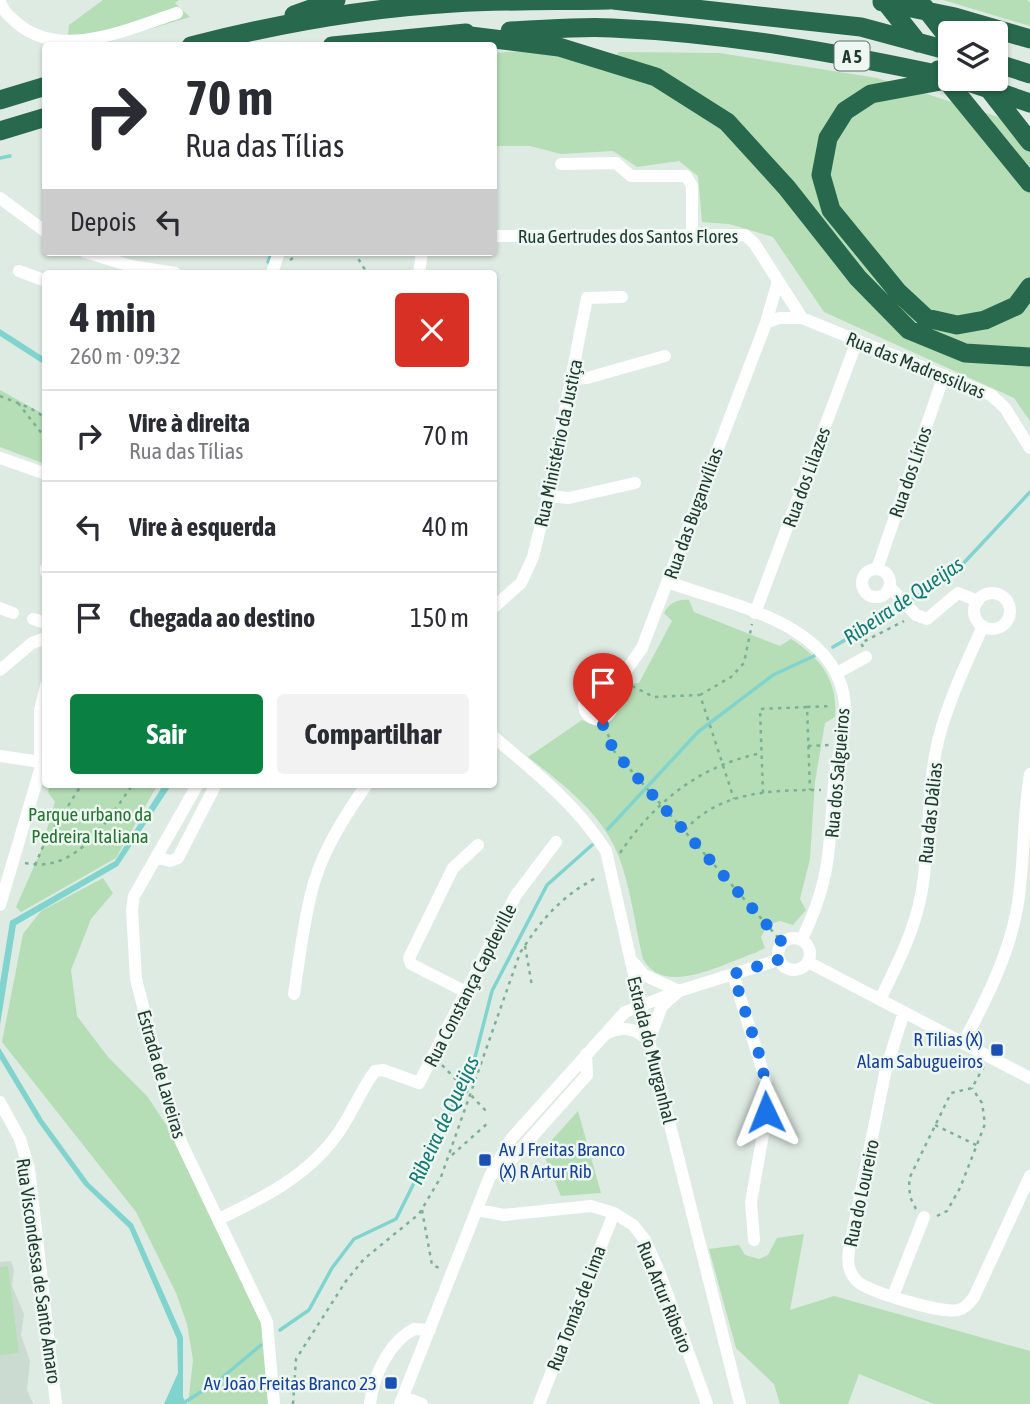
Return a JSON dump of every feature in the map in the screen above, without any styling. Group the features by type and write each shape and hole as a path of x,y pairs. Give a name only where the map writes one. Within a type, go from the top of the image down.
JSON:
{"highway":[{"path":"243,32 336,0"},
{"name":"A 5","path":"206,42 243,32 348,15 453,3 611,0 861,27 938,48"},
{"path":"870,0 955,17 1030,39"},
{"path":"884,0 1028,183"},
{"path":"919,0 938,25"},
{"name":"A 5","path":"373,42 454,34 610,28 754,41 858,57 938,74"},
{"path":"454,34 559,47 656,77 727,122 788,188 858,278 909,330 965,353 1030,357"},
{"path":"1008,67 1030,74"},
{"path":"938,83 871,94 845,111 828,138 821,175 831,210 898,292 926,318 957,324 985,320 1016,306 1030,287"},
{"path":"5,99 42,87"},
{"path":"990,91 1030,142"},
{"path":"994,91 1030,103"},
{"path":"4,130 42,118"}],"street":[{"path":"0,2 26,31 47,41 57,42"},
{"path":"72,42 127,30 177,13"},
{"path":"561,164 617,163 631,176 686,176 692,186 692,234"},
{"path":"0,198 42,229"},
{"name":"Rua Gertrudes dos Santos Flores","path":"497,236 745,235 754,243 802,318"},
{"path":"98,256 156,270"},
{"path":"19,271 42,280"},
{"name":"Rua das Buganvílias","path":"608,696 642,648 766,323 778,281"},
{"name":"Rua Ministério da Justiça","path":"497,604 521,583 528,571 548,496 587,298 622,297"},
{"name":"Rua das Madressilvas","path":"766,323 779,317 802,318 991,395 1005,408 1030,447"},
{"name":"Rua dos Lilazes","path":"755,613 857,341"},
{"path":"571,379 587,378 665,356"},
{"name":"Rua dos Lírios","path":"877,569 944,375"},
{"path":"0,457 42,473"},
{"path":"548,496 569,498 635,483"},
{"path":"890,587 881,597 871,597 864,591 862,583 865,575 877,569 886,573 890,587 913,612 927,619 958,593 978,601 993,594 1004,598 1010,608 1005,624 994,629 983,626 976,618 978,601"},
{"name":"Rua dos Salgueiros","path":"668,582 755,613 813,643 827,655 837,673 845,706 834,790 828,871 823,891 802,939"},
{"path":"0,608 13,612"},
{"name":"Rua das Dálias","path":"880,1000 909,939 921,897 930,784 938,741 950,699 983,626"},
{"path":"0,670 32,643 42,639"},
{"path":"837,673 866,657"},
{"path":"595,691 608,696 611,709 602,718 589,716 584,708 585,699 595,691"},
{"path":"0,905 41,762 42,702"},
{"name":"Estrada do Murganhal","path":"497,740 553,788 590,825 610,866 640,1005 740,1404"},
{"path":"0,756 41,762"},
{"path":"963,1043 992,987 1007,949 1022,874 1030,774"},
{"name":"Estrada de Laveiras","path":"196,788 132,904 136,979 177,1131 270,1330 274,1404"},
{"path":"156,857 170,862 178,858 214,788"},
{"path":"294,994 307,911 317,873 339,827 364,788"},
{"name":"Rua Constança Capdeville","path":"219,1219 262,1198 313,1164 338,1135 375,1071 383,1070 419,1083 516,895 556,842"},
{"path":"466,992 411,964 408,958 453,868 478,845"},
{"path":"792,937 802,939 809,947 808,962 800,969 790,970 778,960 777,950 782,942 792,937"},
{"path":"631,960 644,975 679,991"},
{"path":"422,1404 401,1400 504,1147 617,1018 640,1005 778,960"},
{"path":"808,962 1030,1078"},
{"path":"733,974 766,1082 766,1112 751,1202 754,1240"},
{"path":"649,1041 654,1021 662,1006 679,991"},
{"name":"Rua do Loureiro","path":"904,1012 886,1069 847,1260 848,1268 859,1283 945,1311 961,1310 968,1305 1030,1176"},
{"path":"601,1035 630,1029 641,1032 649,1041"},
{"name":"Rua Viscondessa de Santo Amaro","path":"0,1102 20,1139 29,1169 57,1404"},
{"name":"Rua Artur Ribeiro","path":"477,1210 504,1215 591,1206 614,1213 632,1225 645,1240 707,1404"},
{"name":"Rua Tomás de Lima","path":"539,1404 614,1213"},
{"path":"893,1296 924,1217"},
{"path":"370,1404 376,1377 394,1347 414,1329 430,1330"}],"path":[{"path":"0,396 42,416"},
{"path":"18,403 42,434"},
{"path":"866,657 861,643 913,612"},
{"path":"620,679 654,697 700,695 731,677 744,663 755,613"},
{"path":"700,695 734,799"},
{"path":"763,793 760,709 845,706"},
{"path":"807,707 810,790"},
{"path":"602,718 614,751 782,942"},
{"path":"808,746 840,745"},
{"path":"293,1404 296,1359 346,1281 364,1259 422,1210 450,1158 468,1095 525,946 538,925 558,903 610,866 633,834 683,786 723,762 762,753"},
{"path":"35,865 45,842 79,788"},
{"path":"14,860 35,865 51,865 70,858 104,825 130,788"},
{"path":"685,830 710,809 734,799 763,793 834,790"},
{"path":"525,946 532,986"},
{"path":"972,1088 982,1103 985,1124 978,1146 947,1211 924,1217 910,1197 909,1179 951,1093 972,1088 989,1057"},
{"path":"447,1068 468,1095 487,1112"},
{"path":"450,1158 489,1122"},
{"path":"935,1125 978,1146"},
{"path":"422,1210 432,1265 452,1273"}],"shaded area":[{"path":"11,1261 14,1270 12,1286 24,1314 21,1335 30,1361 27,1390 33,1404 0,1404 0,1262"}],"green space":[{"path":"103,0 179,0 175,3 190,17 107,42 67,42 69,25"},
{"path":"943,0 1027,0 1030,2 1030,26"},
{"path":"536,50 605,69 619,52 720,53 877,78 1030,127 1030,421 1014,398 824,312 773,237 729,224 702,222 698,176 679,161 637,167 613,151 561,154 530,146 497,146 497,53"},
{"path":"0,390 42,413 42,463 0,447"},
{"path":"689,600 694,612 780,646 791,639 802,646 819,663 830,682 834,692 835,717 825,723 815,782 810,859 800,899 806,910 793,925 780,921 768,925 761,937 765,948 711,970 679,977 665,976 653,970 643,959 629,889 609,836 578,798 528,757 582,720 596,726 609,721 618,696 628,684 639,683 672,621 664,613 674,602"},
{"name":"Parque urbano da Pedreira Italiana","path":"49,788 156,788 116,858 21,912 16,907 40,853 55,802 48,792"},
{"path":"103,878 113,893 91,919 71,970 77,1016 108,1057 147,1096 169,1129 265,1330 268,1404 188,1404 193,1360 187,1324 176,1293 136,1212 2,1042 23,934 41,911"},
{"path":"578,1111 601,1193 561,1196 542,1151"},
{"path":"804,1234 790,1310 834,1296 1030,1351 1030,1404 934,1404 859,1374 848,1404 780,1404 774,1384 736,1348 709,1249 739,1245 745,1255 759,1259 768,1255 777,1238"},
{"path":"8,1266 19,1353 0,1355 0,1267"}],"water":[{"path":"0,329 42,356 42,363 0,336"},
{"path":"161,788 169,788 118,866 16,925 0,1025 0,983 10,921 115,861"},
{"path":"0,1048 43,1120 89,1183 133,1224 183,1337 183,1397 187,1404 164,1404 178,1373 177,1339 129,1228 84,1185 38,1122 0,1059"}],"waterway":[{"path":"0,158 10,156"},
{"path":"268,262 270,256"},
{"name":"Ribeira de Queijas","path":"833,647 900,608 960,567 1030,492"},
{"name":"Ribeira de Queijas","path":"608,829 698,732 773,675 814,656"},
{"name":"Ribeira de Queijas","path":"280,1330 309,1310 332,1268 354,1239 396,1219 473,1065 492,991 547,885 592,845"},
{"name":"Ribeira de Queijas","path":"182,1404 218,1381 261,1345"}],"place":[{"name":"R Tilias (X) Alam Sabugueiros","path":"997,1050"},
{"name":"Av J Freitas Branco (X) R Artur Rib","path":"485,1160"},
{"name":"Av João Freitas Branco 23","path":"391,1383"}],"route":[{"path":"603,725 614,751 782,942 777,950 778,960 733,974 763,1066 766,1112"}]}
